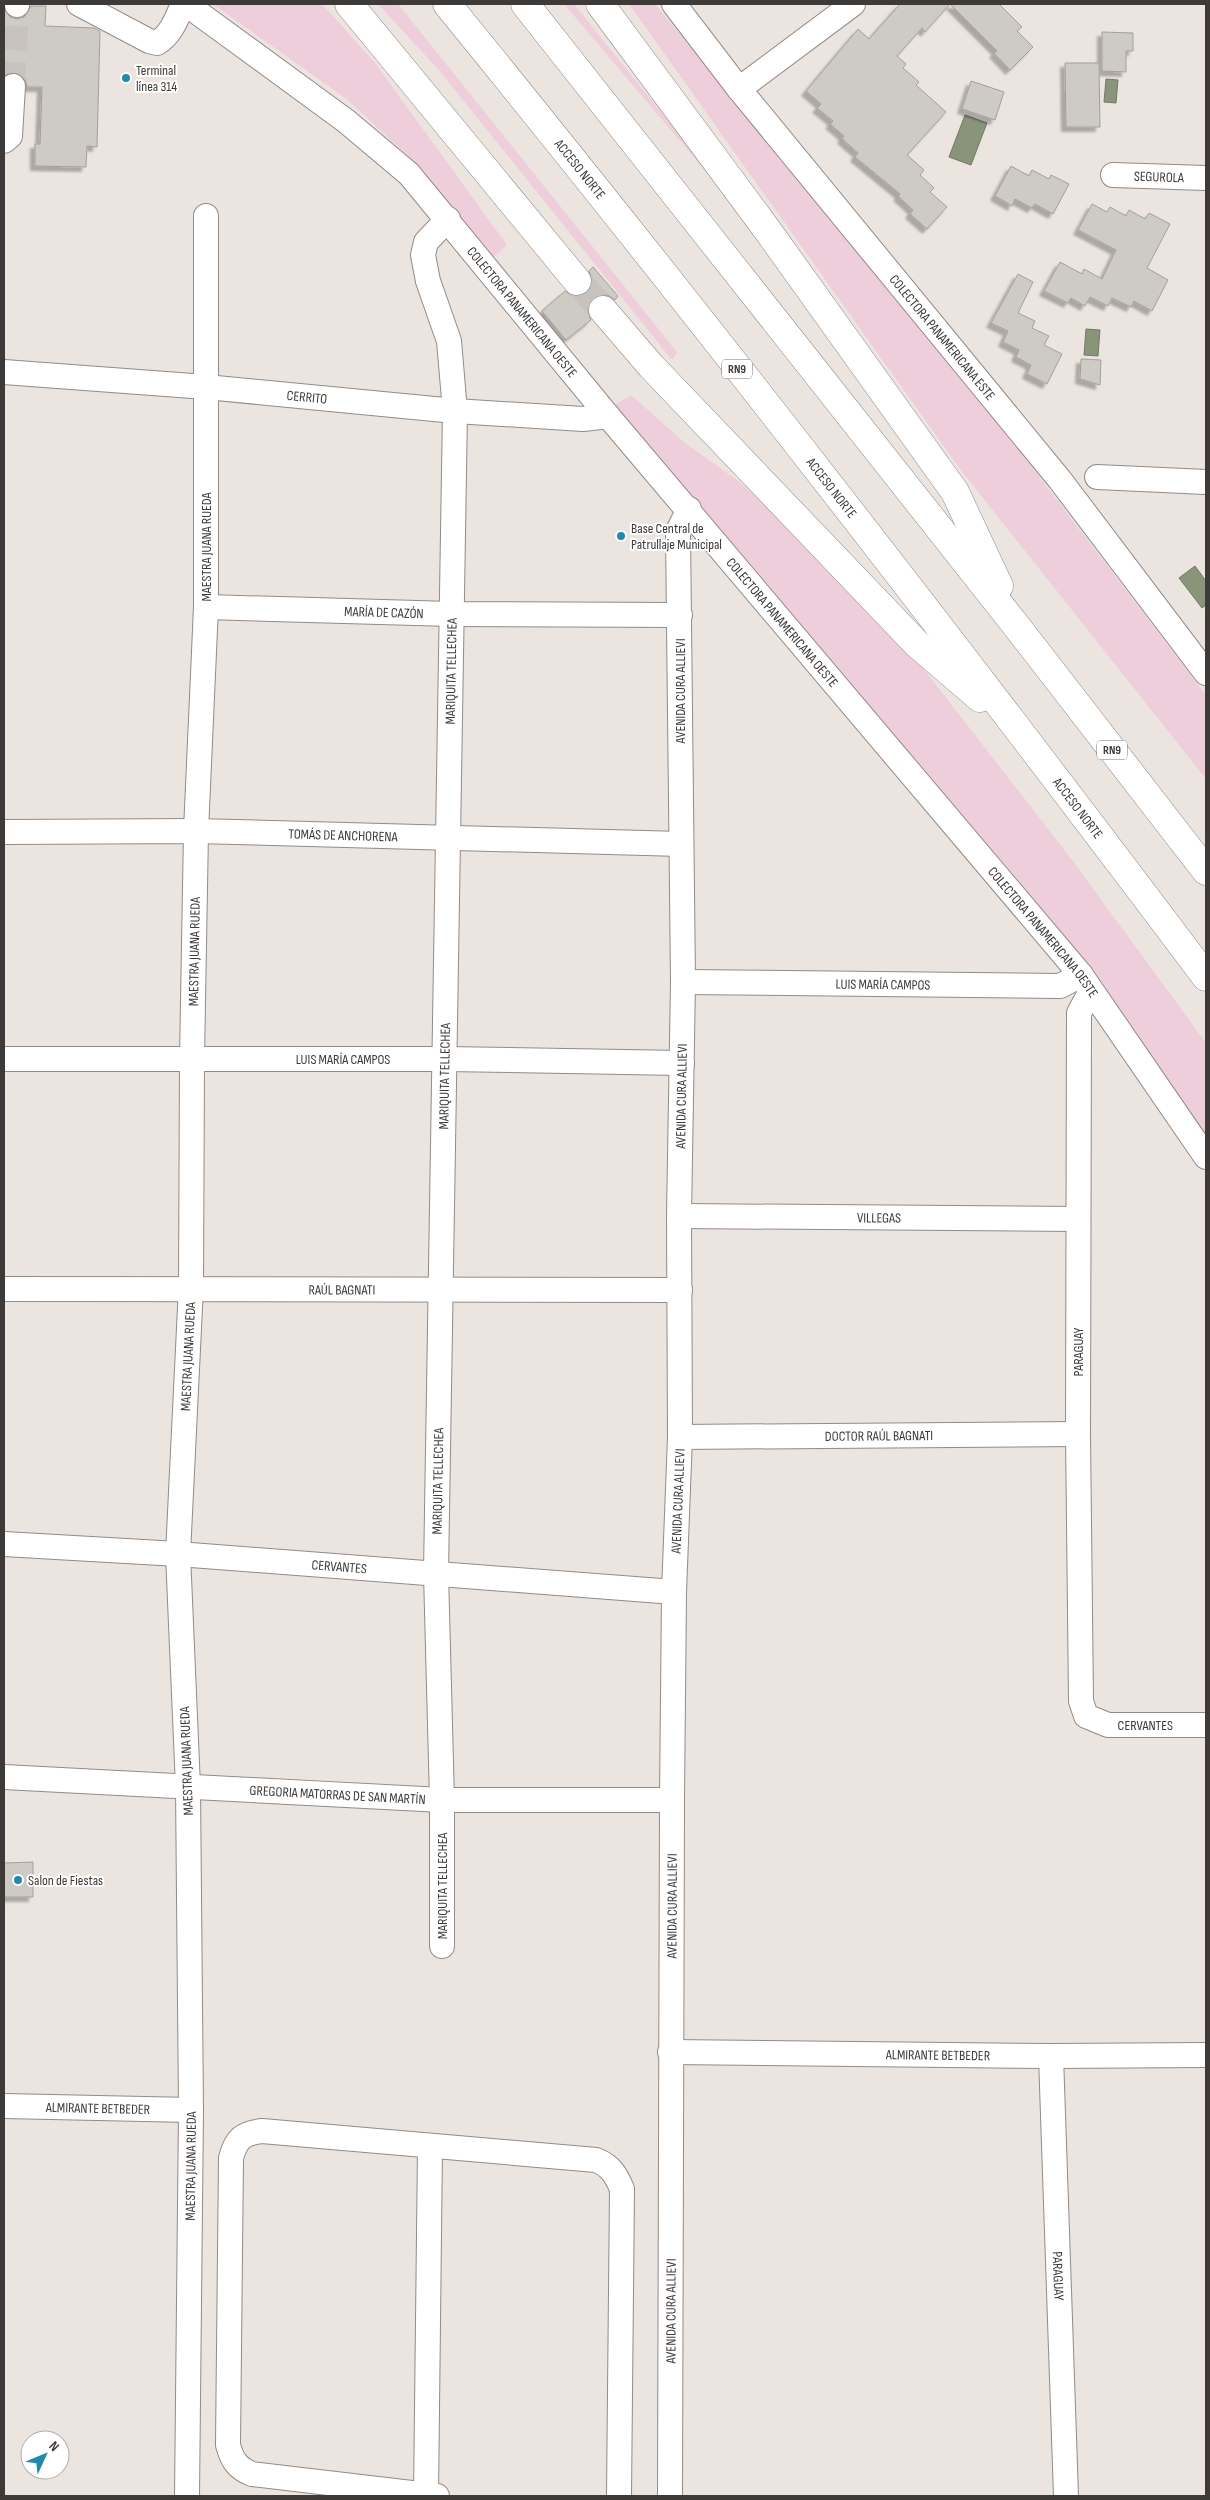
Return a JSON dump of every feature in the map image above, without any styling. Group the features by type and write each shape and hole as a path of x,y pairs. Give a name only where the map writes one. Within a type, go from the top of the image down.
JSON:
{"highway":[{"path":"349,4 577,280"},
{"name":"ACCESO NORTE","path":"447,4 540,118 1025,736 1206,978"},
{"name":"RN9","path":"525,4 1018,628 1206,871"},
{"path":"600,4 768,230 955,492 1018,628"},
{"path":"603,310 650,366 917,644 1025,736"}],"street":[{"path":"79,4 149,41 157,43 164,39 184,4"},
{"name":"COLECTORA PANAMERICANA OESTE","path":"184,4 383,150 409,174 448,219 608,416 689,509 1086,983 1206,1157"},
{"name":"COLECTORA PANAMERICANA ESTE","path":"674,4 739,89 1060,480 1206,673"},
{"path":"739,89 853,4"},
{"path":"4,140 10,136 13,86"},
{"name":"SEGUROLA","path":"1113,175 1206,178"},
{"name":"MAESTRA JUANA RUEDA","path":"187,2496 191,2110 188,1787 178,1554 191,1288 196,831 206,607 206,216"},
{"name":"MARIQUITA TELLECHEA","path":"442,1946 442,1800 436,1573 446,1059 454,411 449,341 428,281 423,255 426,242 448,219"},
{"name":"CERRITO","path":"4,372 206,387 454,411 583,420 608,416"},
{"path":"1097,477 1206,482"},
{"name":"AVENIDA CURA ALLIEVI","path":"670,2496 672,1800 674,1592 680,1437 679,1216 683,982 678,531 689,509"},
{"name":"MARÍA DE CAZÓN","path":"206,607 450,614 680,615"},
{"name":"TOMÁS DE ANCHORENA","path":"4,832 196,831 448,836 681,844"},
{"name":"LUIS MARÍA CAMPOS","path":"683,982 1060,986 1086,983"},
{"name":"PARAGUAY","path":"1086,983 1079,1014 1078,1219 1081,1701 1086,1716"},
{"name":"LUIS MARÍA CAMPOS","path":"4,1059 446,1059 682,1063"},
{"name":"VILLEGAS","path":"679,1216 1078,1219"},
{"name":"RAÚL BAGNATI","path":"4,1289 680,1290"},
{"name":"DOCTOR RAÚL BAGNATI","path":"680,1437 1078,1434"},
{"name":"CERVANTES","path":"4,1544 178,1554 674,1592"},
{"name":"CERVANTES","path":"1086,1716 1108,1725 1206,1725"},
{"name":"GREGORIA MATORRAS DE SAN MARTÍN","path":"4,1777 442,1800 672,1800"},
{"name":"ALMIRANTE BETBEDER","path":"670,2052 1051,2056 1206,2055"},
{"name":"PARAGUAY","path":"1051,2056 1066,2496"},
{"name":"ALMIRANTE BETBEDER","path":"4,2106 191,2110"},
{"path":"430,2147 430,2496 252,2474 241,2470 232,2459 228,2446 230,2158 239,2138 248,2132 262,2131 596,2160 607,2164 617,2176 622,2189 619,2496"}],"shaded area":[{"path":"213,4 322,4 375,63 507,245 494,257 413,161 348,100"},
{"path":"378,4 398,4 677,352 672,360 438,69"},
{"path":"564,4 574,4 759,234"},
{"path":"629,4 655,4 979,398 1206,695 1206,779 960,469"},
{"path":"1106,79 1118,80 1116,103 1104,102"},
{"path":"965,115 987,123 971,165 949,157"},
{"path":"1086,329 1100,330 1098,356 1084,355"},
{"path":"631,395 685,443 737,480 822,555 888,623 1072,860 1206,1043 1206,1143 613,406"},
{"path":"1195,566 1206,581 1206,605 1202,608 1179,578"}],"building":[{"path":"900,4 950,4 925,32 922,28 897,56 906,64 903,68 919,82 916,85 946,112 907,155 924,170 920,175 934,188 930,192 947,207 927,229 910,214 913,210 898,196 900,194 855,157 858,153 842,139 844,136 830,124 833,121 817,108 821,104 806,91 858,29 869,39"},
{"path":"950,4 999,4 1022,27 1017,31 1033,47 1010,70 994,53 997,51"},
{"path":"31,6 46,6 45,26 94,28 100,31 97,147 87,146 86,167 35,166 35,144 40,144 42,87 27,87 25,79 14,72 4,76 4,7 10,17 17,19 24,17"},
{"path":"1102,32 1133,33 1133,51 1126,51 1126,72 1102,71"},
{"path":"1065,63 1099,63 1100,127 1066,127"},
{"path":"971,81 1004,92 995,120 962,109"},
{"path":"1011,166 1029,176 1032,170 1049,179 1051,175 1069,184 1053,214 1035,204 1032,208 1015,199 1012,206 995,196"},
{"path":"1092,204 1107,212 1110,207 1126,216 1129,210 1145,219 1149,213 1170,224 1147,268 1168,280 1152,311 1134,301 1131,307 1112,298 1108,306 1090,297 1085,306 1071,298 1068,303 1044,291 1060,262 1082,274 1084,269 1102,279 1116,250 1078,230"},
{"path":"593,267 618,296 615,300 608,295 593,298 588,305 591,320 566,340 542,311 565,291 571,295 579,296 587,293 591,287 592,279 589,271"},
{"path":"1018,274 1033,282 1018,313 1035,321 1032,328 1049,336 1044,345 1062,354 1047,384 1027,374 1031,365 1016,357 1019,350 1003,342 1008,331 991,323"},
{"path":"1081,359 1101,360 1100,385 1080,379"},
{"name":"Salon de Fiestas","path":"33,1862 33,1897 4,1897 4,1863"}],"tunnel":[{"path":"13,86 17,5"},
{"path":"577,281 603,310"}],"place":[{"name":"Terminal línea 314","path":"126,78"},
{"name":"Base Central de Patrullaje Municipal","path":"621,536"},
{"name":"Salon de Fiestas","path":"18,1880"}]}
